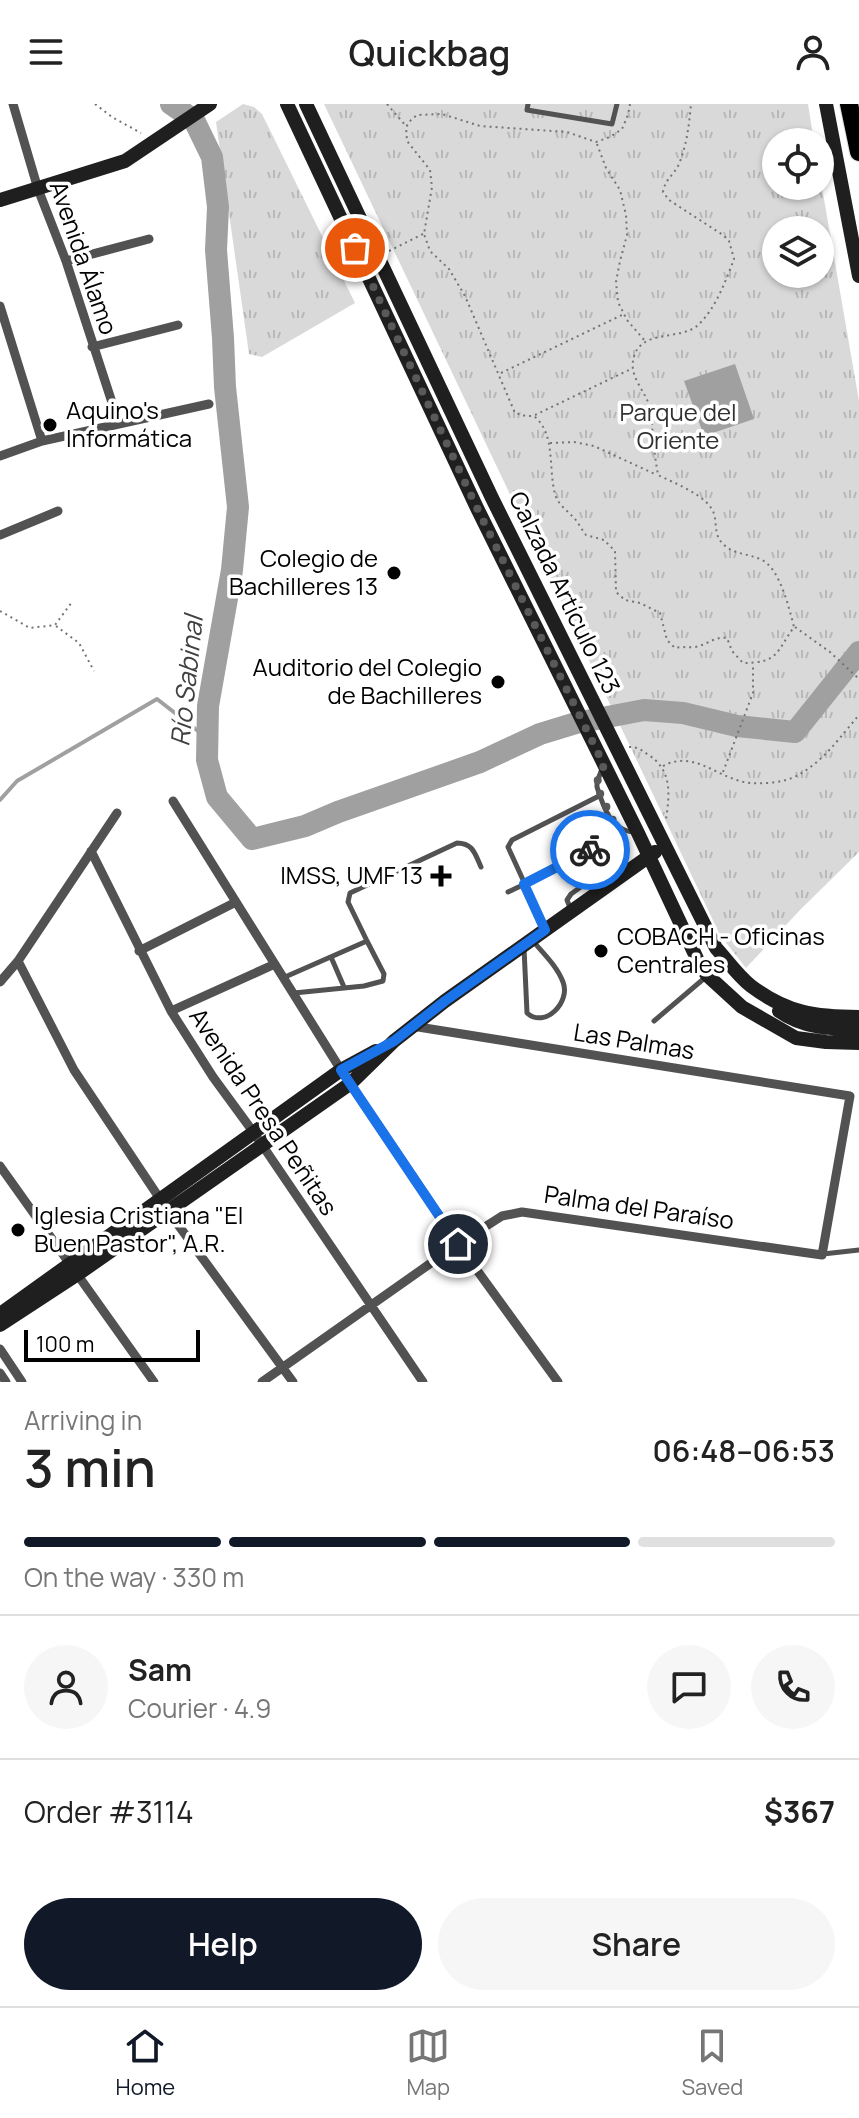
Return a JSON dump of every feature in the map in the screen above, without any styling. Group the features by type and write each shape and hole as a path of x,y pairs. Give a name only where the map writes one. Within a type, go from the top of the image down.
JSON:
{"highway":[{"path":"849,104 859,152"}],"main road":[{"name":"Calzada Artículo 123","path":"287,104 477,508 699,963 707,975 742,1007 796,1038 859,1043"},
{"name":"Calzada Artículo 123","path":"306,104 492,498 716,948 749,985 787,1007 808,1014 859,1017"},
{"path":"826,104 859,276"},
{"path":"0,200 125,161 208,106"},
{"path":"0,1314 74,1268 258,1139 351,1083 412,1026 665,846"},
{"path":"749,985 782,1014 803,1024 829,1029 859,1029"},
{"path":"258,1139 341,1070 394,1041"},
{"path":"0,1325 74,1268"}],"street":[{"name":"Avenida Álamo","path":"13,104 38,189 66,261 119,424"},
{"path":"66,261 149,239"},
{"path":"0,306 42,441"},
{"path":"92,347 178,325"},
{"path":"0,456 42,441 209,404"},
{"path":"0,535 58,511"},
{"path":"173,801 341,1070 458,1244 558,1382"},
{"path":"0,982 18,961 117,813"},
{"name":"Avenida Presa Peñitas","path":"91,851 171,1011 423,1382"},
{"path":"139,951 236,902"},
{"path":"18,961 74,1070 165,1205 293,1382"},
{"path":"171,1011 275,964"},
{"name":"Las Palmas","path":"412,1026 854,1095"},
{"path":"822,1255 854,1095"},
{"path":"0,1166 154,1382"},
{"name":"Palma del Paraíso","path":"262,1382 502,1216 522,1212 822,1255"},
{"path":"0,1349 22,1382"},
{"path":"0,1373 6,1382"}],"lane":[{"path":"528,104 527,110 612,124 617,104"},
{"path":"604,765 597,782 599,796 615,825 624,832 638,833"},
{"path":"545,930 508,847 512,840 599,796"},
{"path":"508,892 588,852 604,841 615,825"},
{"path":"294,993 364,986 383,981 384,974 348,902 350,893 457,843 472,847 481,867"},
{"path":"285,977 367,941"},
{"path":"528,942 557,969 564,983 565,992 555,1012 548,1017 535,1018 527,1013 528,942"},
{"path":"331,957 344,987"},
{"path":"654,1021 707,975"},
{"path":"822,1255 859,1250"}],"path":[{"path":"95,104 153,142"},
{"path":"387,104 406,127 407,141 430,170 432,187 424,234 430,251 449,269 465,296 515,413 534,416 634,368"},
{"path":"406,127 417,115 442,114 480,126 567,132 596,142 622,129 630,104"},
{"path":"658,475 651,410 634,375 633,361 645,342 660,336 689,332 697,327 708,313 734,259 729,241 669,200 663,192 666,180 677,167 687,142 691,104"},
{"path":"596,142 606,168 620,190 626,215 627,235 616,282 618,302 627,320 645,342"},
{"path":"378,256 424,234"},
{"path":"500,373 624,314"},
{"path":"534,416 546,431 556,499 577,520 586,535 604,540 615,551 616,592 625,600 640,603 660,613 667,640 675,648 694,647 721,636 727,638 732,651 743,663 761,663 779,652 794,627"},
{"path":"549,443 574,442 594,446 658,475 709,505 713,510 718,540 733,552 762,560 770,567 788,603 794,627 830,652 859,679"},
{"path":"55,625 72,602"},
{"path":"0,611 30,628 55,625 79,643 94,671"},
{"path":"723,773 753,693 753,663"},
{"path":"661,766 680,760 699,763 744,782 780,782 799,775 826,753 859,715"},
{"path":"613,740 635,747 657,760 661,766 669,785 665,826"}],"green space":[{"path":"243,104 254,107 262,114 355,303 262,357 249,354 216,122"},
{"name":"Parque del Oriente","path":"324,104 808,104 812,128 762,128 762,200 824,200 827,216 762,216 762,288 834,288 834,257 859,401 859,852 746,968 720,935"}],"shaded area":[{"path":"735,364 754,419 704,436 684,381"}],"waterway":[{"name":"Río Sabinal","path":"171,104 194,120 212,157 218,207 216,250 225,387 238,507 232,570 208,706 207,760 217,797 252,839 305,826 480,762 540,734 576,723 644,710 683,713 737,726 795,732 859,652"},
{"path":"0,800 17,781 157,699 207,738"}],"way so far":[{"path":"355,248 477,508 604,765 597,787 615,825 604,841 590,850"}],"place":[{"name":"Aquino's Informática","path":"50,425"},
{"name":"Colegio de Bachilleres 13","path":"394,573"},
{"name":"Auditorio del Colegio de Bachilleres","path":"498,682"},
{"name":"IMSS, UMF 13","path":"441,876"},
{"name":"COBACH - Oficinas Centrales","path":"601,951"},
{"name":"Iglesia Cristiana \"El Buen Pastor\", A.R.","path":"18,1230"}],"route":[{"path":"458,1244 341,1070 394,1041 545,930 524,884 590,850"}]}
